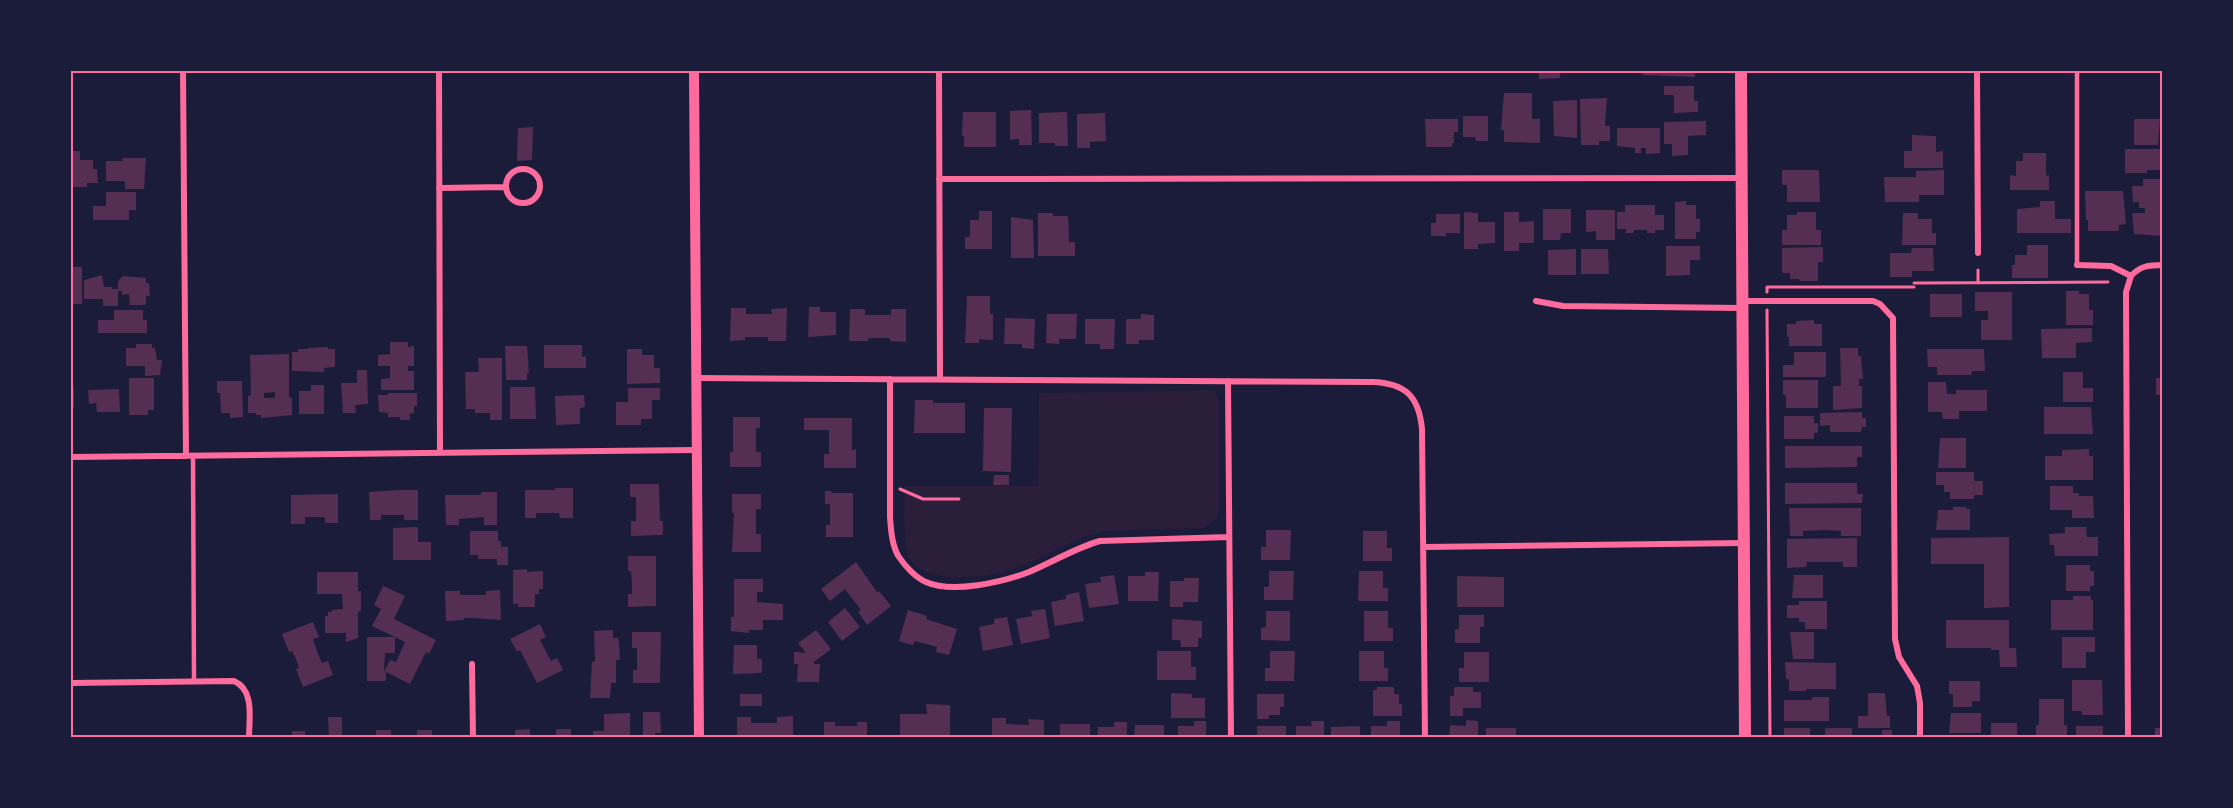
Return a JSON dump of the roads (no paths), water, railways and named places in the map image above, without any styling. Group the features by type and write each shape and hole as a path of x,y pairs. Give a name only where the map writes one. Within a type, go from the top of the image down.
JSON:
{"main road":[{"path":"1741,70 1746,738"}],"street":[{"path":"183,70 189,455"},
{"path":"438,70 440,453"},
{"path":"694,70 699,738"},
{"path":"939,70 940,379"},
{"path":"1977,70 1978,254"},
{"path":"522,168 537,175 541,185 533,201 521,203 510,198 506,188 506,182 512,173 522,168"},
{"path":"939,179 1741,178"},
{"path":"439,188 506,188"},
{"path":"2078,265 2111,266 2131,276"},
{"path":"2128,738 2126,292 2131,276 2137,270 2163,265"},
{"path":"1536,301 1553,305 1743,305 1767,301 1873,301 1889,312 1893,318 1895,639 1899,657 1917,686 1920,704 1920,738"},
{"path":"696,378 1386,382 1405,390 1417,405 1421,415 1425,738"},
{"path":"890,379 892,540 898,556 911,571 926,582 943,586 981,585 1008,579 1100,541 1229,537"},
{"path":"1228,381 1231,738"},
{"path":"70,457 696,450"},
{"path":"1424,547 1745,543"},
{"path":"472,664 473,738"},
{"path":"70,683 227,680 241,684 248,694 249,738"}],"lane":[{"path":"2077,70 2078,265"},
{"path":"189,455 194,681"}]}
